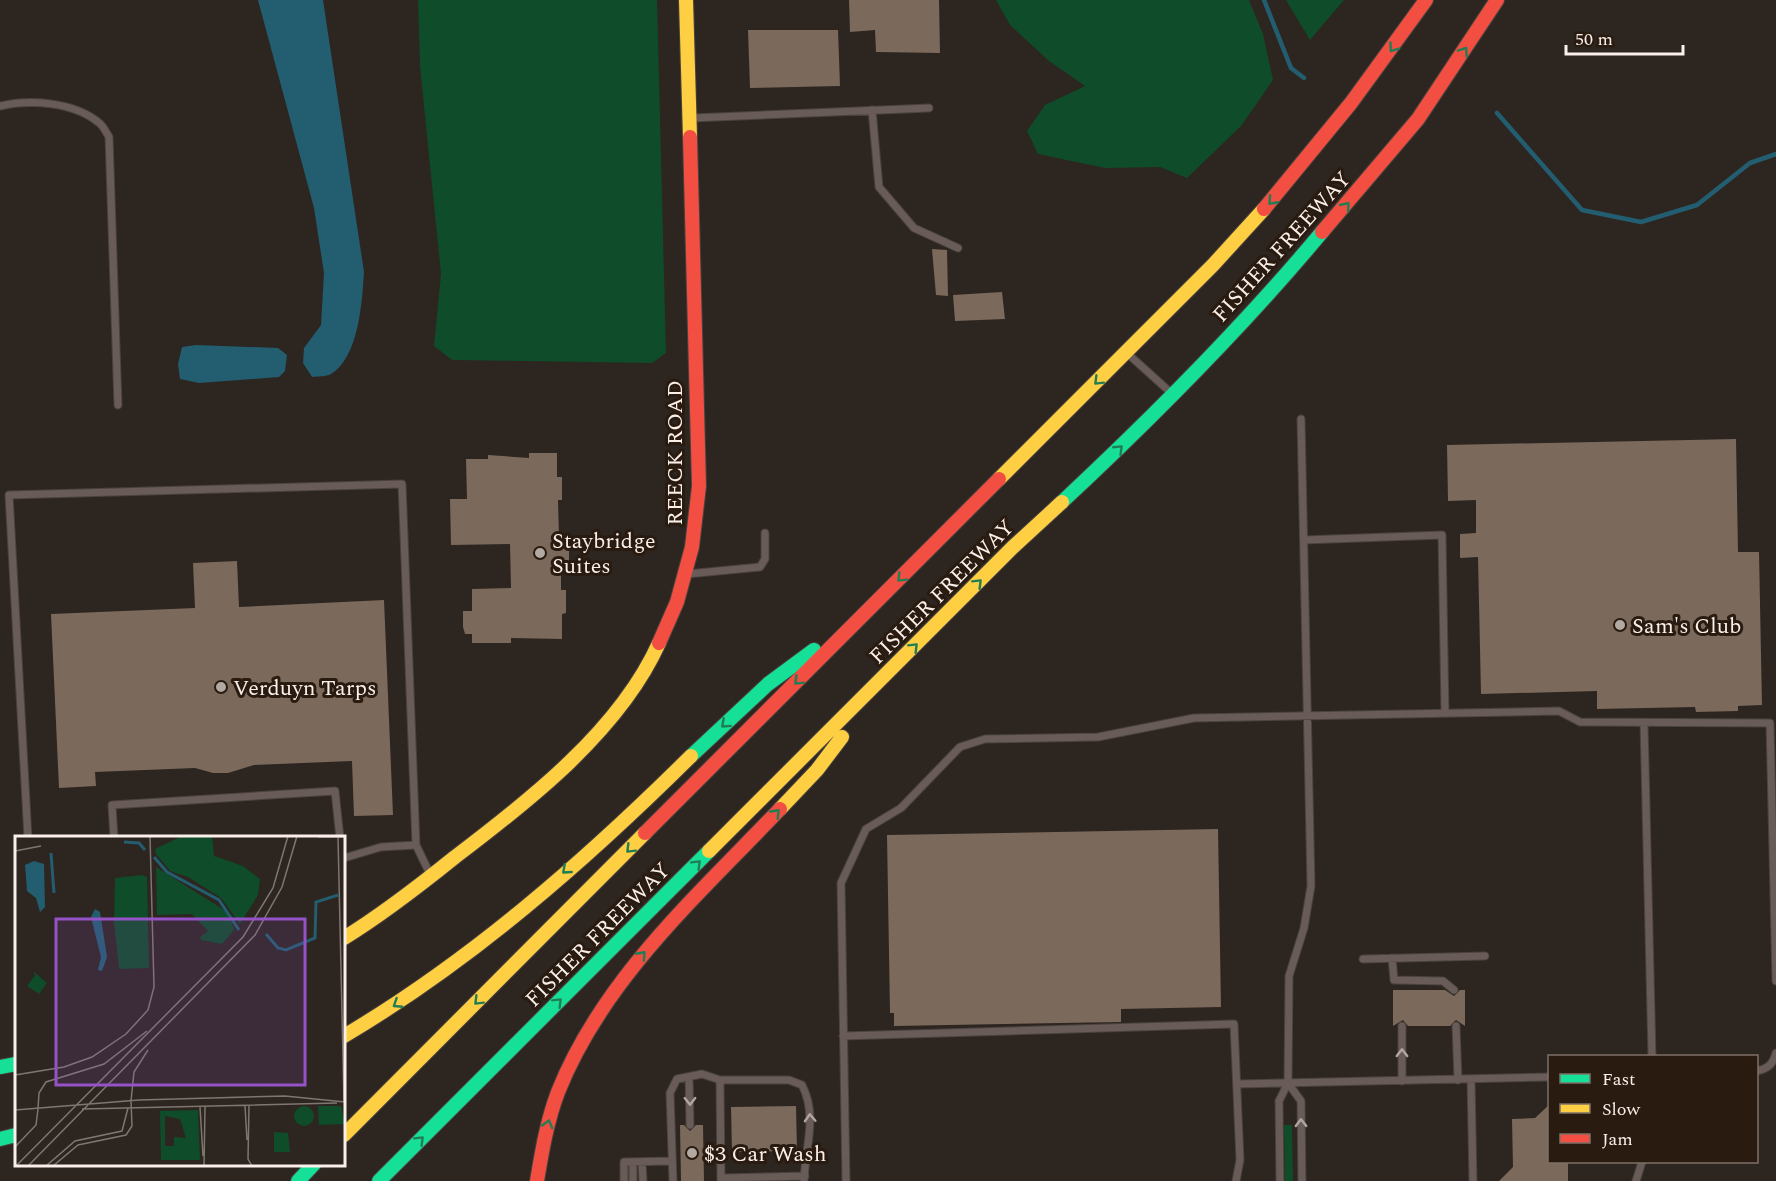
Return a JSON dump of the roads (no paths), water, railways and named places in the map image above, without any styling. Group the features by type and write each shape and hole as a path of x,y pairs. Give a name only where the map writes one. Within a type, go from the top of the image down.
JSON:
{"main road":[{"name":"REECK ROAD","path":"345,937 431,876 508,815 591,740 619,709 659,646 676,608 695,536 699,486 687,0"},
{"name":"FISHER FREEWAY","path":"345,1134 1126,353 1274,200 1331,132 1426,0"},
{"name":"FISHER FREEWAY","path":"379,1181 1013,547 1123,445 1267,298 1418,119 1497,0"},
{"path":"345,1035 406,999 504,924 645,801 710,737 787,668 854,625"},
{"path":"537,1181 541,1151 559,1091 583,1036 600,1008 661,933 817,770 891,670"},
{"path":"0,1067 15,1064"},
{"path":"0,1138 15,1135"},
{"path":"298,1181 312,1166"}],"lane":[{"path":"0,106 18,102 46,104 78,112 99,122 109,137 118,405"},
{"path":"689,118 930,108"},
{"path":"872,110 879,187 914,228 958,248"},
{"path":"1126,353 1172,394"},
{"path":"1280,1181 1279,1101 1288,1083 1288,976 1304,928 1311,886 1301,420"},
{"path":"28,836 9,495 402,484 416,845 431,876"},
{"path":"686,574 760,567 765,559 765,533"},
{"path":"1304,540 1442,535 1445,713"},
{"path":"846,1181 841,883 866,829 901,808 960,747 985,739 1098,737 1194,718 1559,711 1580,722 1770,723 1776,981"},
{"path":"1644,723 1652,1055"},
{"path":"114,836 112,805 335,791 340,836"},
{"path":"345,858 381,847 416,845"},
{"path":"1363,959 1485,956"},
{"path":"1392,958 1394,980 1443,981 1454,990"},
{"path":"1401,980 1402,990"},
{"path":"843,1036 1234,1024 1240,1160 1236,1181"},
{"path":"1402,1026 1402,1081"},
{"path":"1456,1026 1458,1080"},
{"path":"1758,1071 1766,1069 1773,1062 1776,1053"},
{"path":"673,1181 670,1093 677,1079 702,1074 720,1080 789,1080 802,1085 808,1097 811,1124 805,1179 721,1179 720,1080"},
{"path":"689,1077 690,1125"},
{"path":"1237,1084 1548,1077"},
{"path":"1472,1079 1473,1181"},
{"path":"1288,1083 1301,1101 1302,1181"},
{"path":"624,1181 624,1162 672,1161"},
{"path":"633,1162 633,1181"},
{"path":"642,1162 643,1181"},
{"path":"1636,1181 1641,1163"}],"water":[{"path":"258,0 323,0 364,272 360,313 353,342 340,366 327,376 312,377 303,363 304,348 321,325 324,273 314,208"},
{"path":"196,345 278,348 287,355 285,371 279,377 199,383 180,379 178,364 182,347"}],"waterway":[{"path":"1264,0 1291,68 1304,78"},
{"path":"1497,113 1582,210 1641,222 1697,205 1750,163 1776,154"}],"place":[{"name":"Staybridge Suites","path":"540,553"},
{"name":"Sam's Club","path":"1620,625"},
{"name":"Verduyn Tarps","path":"221,687"},
{"name":"$3 Car Wash","path":"692,1153"}]}
